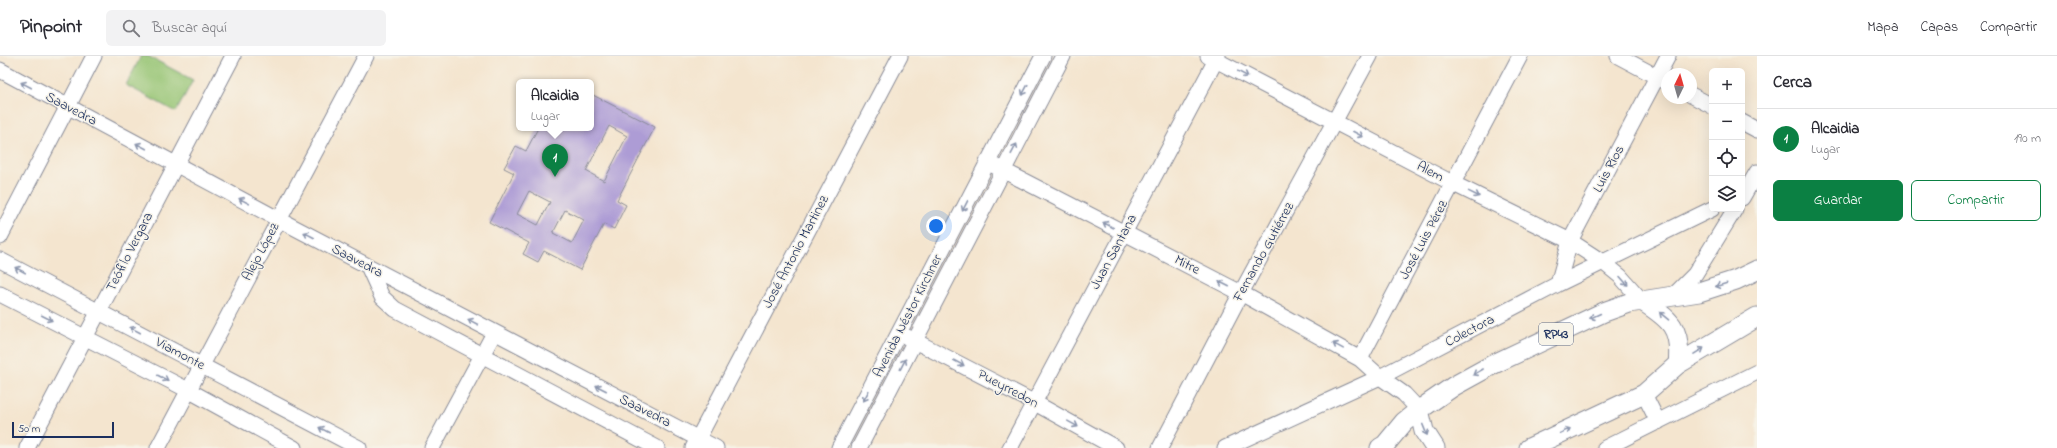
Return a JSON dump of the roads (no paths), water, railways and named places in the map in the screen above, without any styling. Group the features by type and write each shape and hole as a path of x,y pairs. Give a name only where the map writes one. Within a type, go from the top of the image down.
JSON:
{"main road":[{"name":"RP43","path":"1380,448 1385,445 1404,422 1454,386 1494,364 1604,312 1629,303 1699,292 1736,280 1757,270"},
{"path":"1642,301 1667,317 1674,326 1680,349 1678,364"},
{"path":"1529,448 1644,394 1678,364 1757,317"},
{"path":"1419,410 1424,431 1435,448"}],"street":[{"path":"0,237 94,56"},
{"name":"Teófilo Vergara","path":"27,448 233,56"},
{"name":"Alejo López","path":"158,448 278,219 366,56"},
{"name":"José Antonio Martinez","path":"695,443 900,56"},
{"name":"Avenida Néstor Kirchner","path":"838,448 1043,56"},
{"name":"Avenida Néstor Kirchner","path":"859,448 1063,56"},
{"name":"Fernando Gutiérrez","path":"1160,448 1241,293 1370,56"},
{"name":"José Luis Pérez","path":"1360,359 1454,184 1520,56"},
{"path":"1618,56 1661,79"},
{"name":"Luis Ríos","path":"1665,68 1668,56"},
{"name":"Alem","path":"1214,57 1334,122 1570,242 1604,263 1620,276 1642,301"},
{"name":"Juan Santana","path":"1010,448 1124,233 1214,57"},
{"name":"Saavedra","path":"0,70 494,333 695,443 716,448"},
{"name":"Luis Ríos","path":"1558,284 1570,242 1661,82"},
{"path":"1697,98 1709,104"},
{"path":"1745,124 1757,130"},
{"name":"Mitre","path":"987,162 1004,169 1241,293 1360,359 1380,377 1404,394 1419,410"},
{"path":"1747,193 1757,172"},
{"name":"Colectora","path":"1225,448 1380,377 1558,284 1604,263 1709,210"},
{"path":"1674,296 1695,274 1734,212"},
{"name":"Viamonte","path":"0,260 359,448"},
{"path":"368,266 382,297 395,309 657,448"},
{"name":"Viamonte","path":"0,294 188,390 294,448"},
{"path":"432,448 494,333"},
{"name":"Pueyrredon","path":"898,334 915,340 1035,403 1116,448"},
{"path":"1605,448 1757,372"},
{"path":"1644,394 1658,422"}],"place":[{"name":"Alcaidia","path":"555,177"}]}
